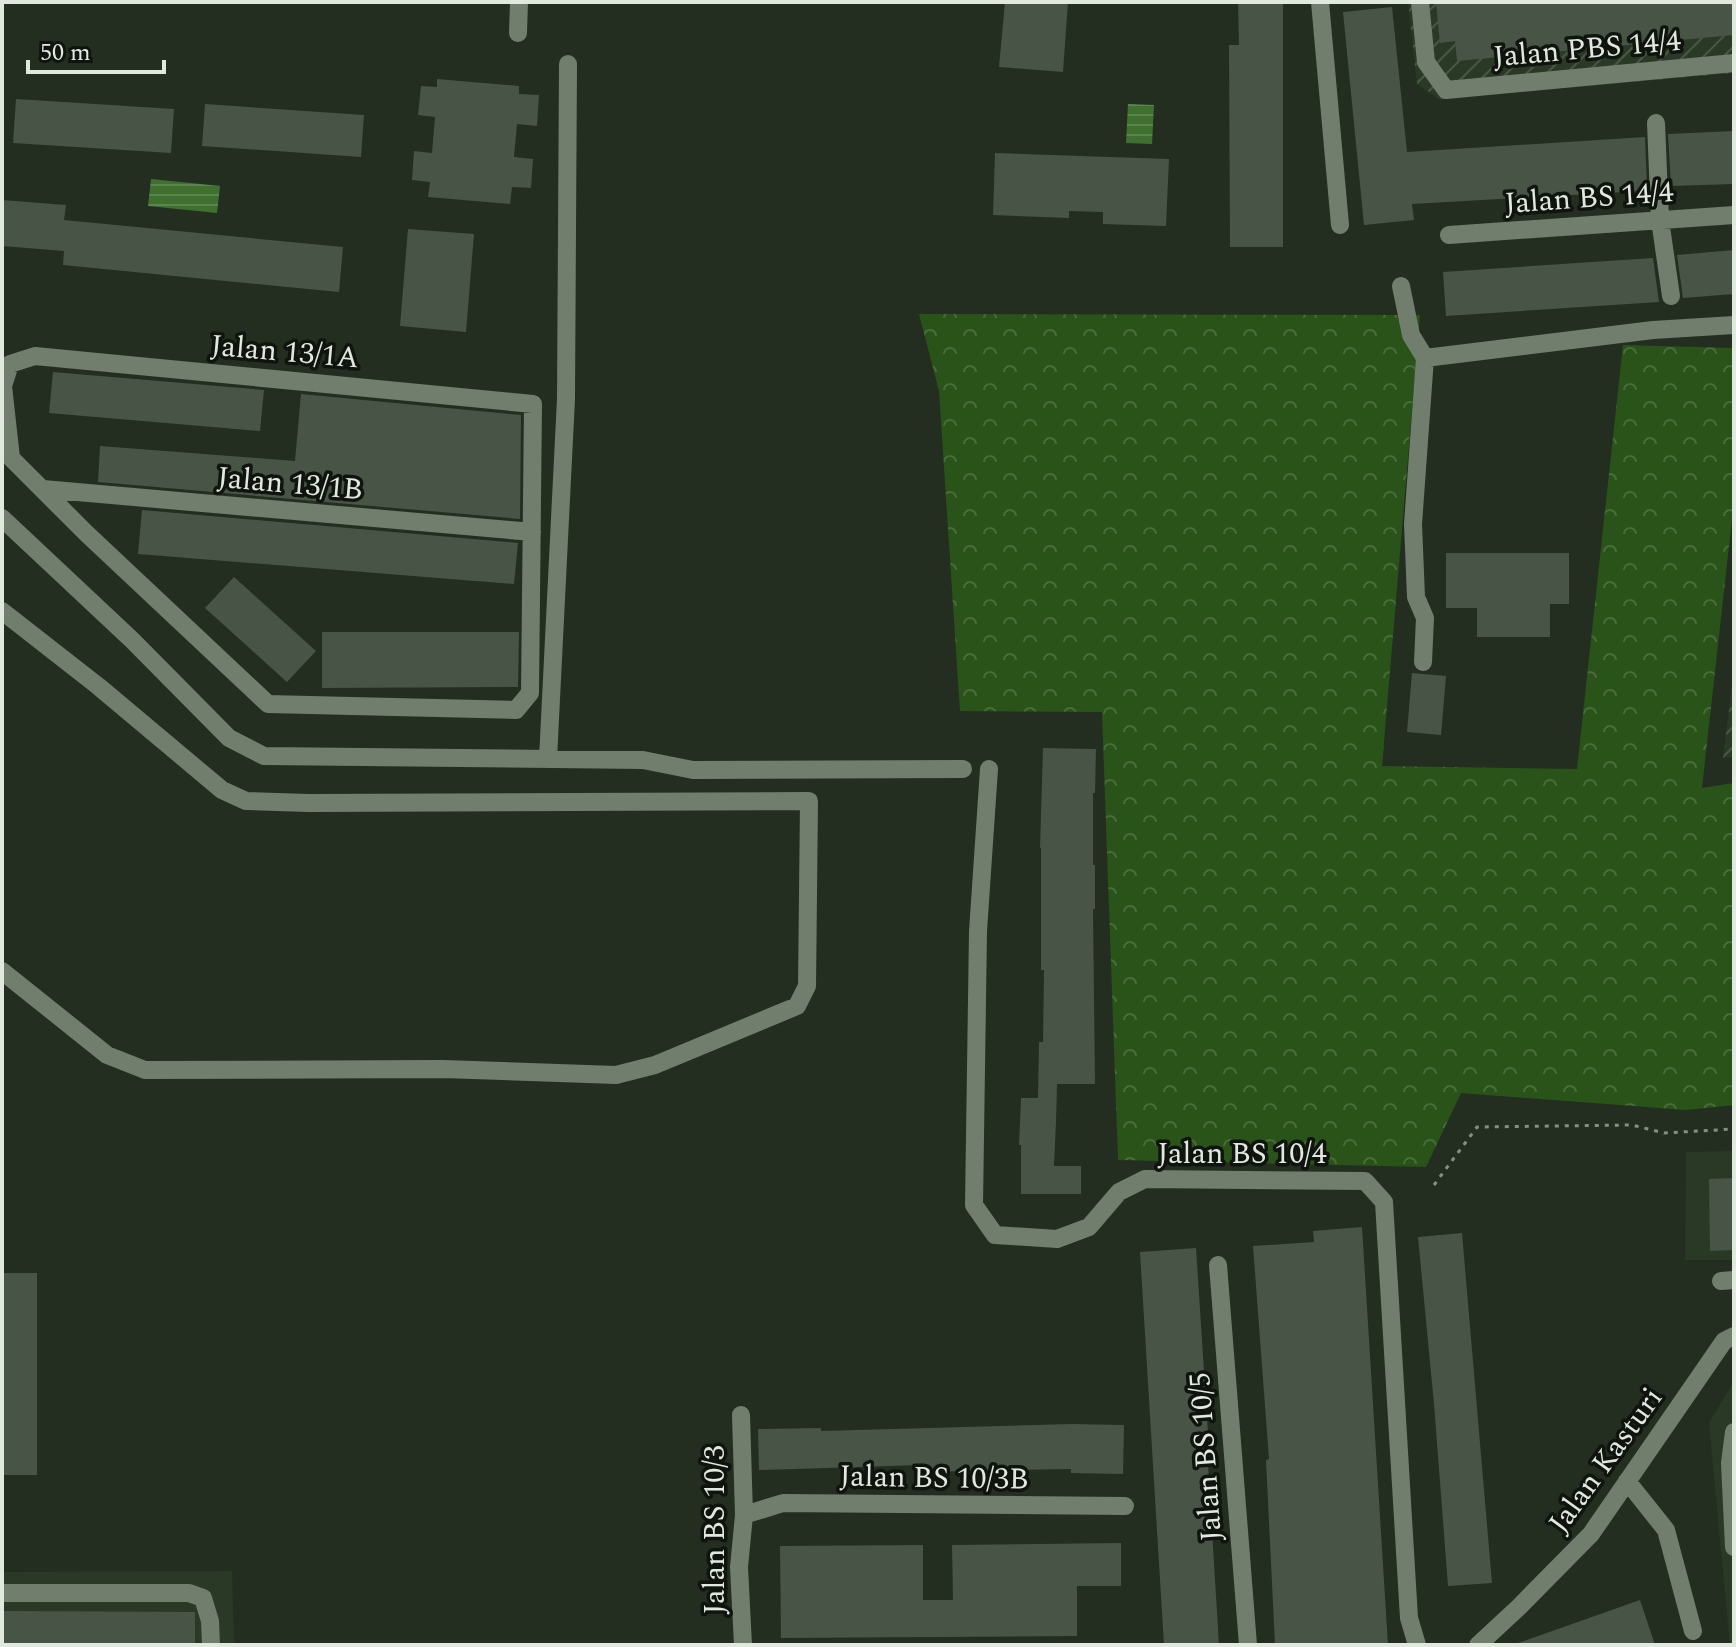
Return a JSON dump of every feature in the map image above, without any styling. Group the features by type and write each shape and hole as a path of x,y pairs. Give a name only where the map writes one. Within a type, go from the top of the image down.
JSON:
{"street":[{"path":"518,33 519,2"},
{"path":"1320,2 1340,225"},
{"name":"Jalan PBS 14/4","path":"1420,2 1426,62 1446,90 1734,63"},
{"path":"548,759 566,399 568,64"},
{"path":"1656,123 1660,220 1671,296"},
{"name":"Jalan BS 14/4","path":"1449,235 1734,215"},
{"path":"1401,286 1411,335 1425,358 1413,524 1416,597 1425,618 1423,662"},
{"path":"1425,358 1653,330 1734,325"},
{"name":"Jalan 13/1A","path":"2,386 10,364 35,356 530,403 533,406 532,532"},
{"path":"2,386 11,458 97,544 268,704 516,710 530,693 532,532"},
{"name":"Jalan 13/1B","path":"43,489 532,532"},
{"path":"2,518 132,640 229,738 264,756 643,760 693,770 963,769"},
{"path":"2,611 98,686 222,790 246,801 809,801 807,986 797,1006 655,1065 616,1075 443,1069 145,1070 107,1055 2,971"},
{"name":"Jalan BS 10/4","path":"989,769 978,931 974,1205 995,1235 1057,1239 1089,1227 1119,1192 1145,1179 1365,1181 1384,1202 1409,1618 1417,1645"},
{"name":"Jalan BS 10/5","path":"1218,1265 1248,1645"},
{"name":"Jalan Kasturi","path":"1478,1645 1591,1534 1724,1341 1734,1336"},
{"name":"Jalan BS 10/3","path":"741,1415 744,1515 739,1567 743,1645"},
{"path":"1734,1432 1730,1463 1734,1547"},
{"path":"1627,1481 1666,1530 1693,1631"},
{"name":"Jalan BS 10/3B","path":"744,1515 783,1503 1125,1506"},
{"path":"2,1593 189,1593 203,1598 210,1621 211,1645"}],"path":[{"path":"1434,1185 1477,1127 1632,1125 1664,1133 1734,1129"}],"shaded area":[{"path":"1408,2 1734,2 1734,73 1439,99 1417,84"},
{"path":"1128,104 1154,105 1152,144 1126,143"},
{"path":"151,179 220,186 217,213 148,206"},
{"path":"1734,669 1734,757 1723,758"},
{"path":"1734,1151 1734,1260 1685,1260 1686,1152"},
{"path":"1734,1381 1734,1645 1730,1645 1709,1423"},
{"path":"232,1571 234,1645 2,1645 2,1572"}],"green space":[{"path":"919,314 1420,315 1382,766 1577,769 1623,345 1734,348 1734,501 1702,788 1734,783 1734,1105 1686,1110 1461,1093 1426,1167 1118,1160 1102,712 960,711 939,391"}],"building":[{"path":"1005,2 1068,2 1063,72 999,67"},
{"path":"1238,2 1283,2 1283,247 1230,247 1229,45 1239,45"},
{"path":"1436,2 1734,2 1734,35 1457,61 1455,41 1440,43"},
{"path":"1392,7 1407,152 1645,137 1647,188 1641,188 1642,191 1412,204 1414,220 1364,225 1343,12"},
{"path":"437,79 519,86 519,94 539,95 537,126 517,124 514,157 533,159 531,188 512,187 510,204 428,197 430,182 412,180 414,151 432,153 435,117 418,115 421,86 437,87"},
{"path":"16,99 174,109 171,153 13,143"},
{"path":"205,104 364,115 361,157 202,146"},
{"path":"1734,131 1734,184 1671,186 1668,134"},
{"path":"995,153 1169,159 1166,226 1103,224 1103,212 1069,211 1069,218 993,215"},
{"path":"2,200 66,205 64,220 343,247 339,292 63,265 64,251 2,246"},
{"path":"408,229 474,234 466,332 400,326"},
{"path":"1734,250 1734,294 1683,298 1677,255"},
{"path":"1653,258 1659,302 1446,316 1443,272"},
{"path":"53,372 264,390 260,431 49,413"},
{"path":"301,394 521,415 520,519 98,482 100,446 295,461"},
{"path":"142,510 518,543 514,584 138,554"},
{"path":"1446,553 1569,553 1569,604 1550,604 1550,637 1477,637 1477,608 1446,608"},
{"path":"234,577 316,651 287,682 205,608"},
{"path":"322,632 519,632 518,687 322,688"},
{"path":"1412,673 1446,676 1441,735 1407,732"},
{"path":"1043,748 1096,749 1093,793 1095,1084 1057,1084 1054,1166 1081,1166 1081,1194 1021,1194 1021,1098 1038,1098 1039,1042 1043,1042 1040,848"},
{"path":"1734,1178 1734,1250 1710,1251 1709,1179"},
{"path":"1362,1227 1388,1645 1275,1645 1266,1460 1269,1459 1253,1246 1314,1242 1313,1231"},
{"path":"1462,1233 1492,1583 1448,1586 1418,1237"},
{"path":"1196,1248 1219,1645 1164,1645 1140,1252"},
{"path":"2,1273 37,1273 37,1475 2,1475"},
{"path":"1124,1425 1123,1474 1071,1473 1071,1469 922,1472 922,1465 759,1470 758,1429 821,1428 821,1431"},
{"path":"1121,1543 1121,1586 1077,1586 1077,1636 781,1638 780,1546 923,1545 923,1600 953,1600 952,1545"},
{"path":"1640,1600 1655,1645 1518,1645 1518,1643"},
{"path":"2,1611 195,1612 195,1645 2,1645"}]}
